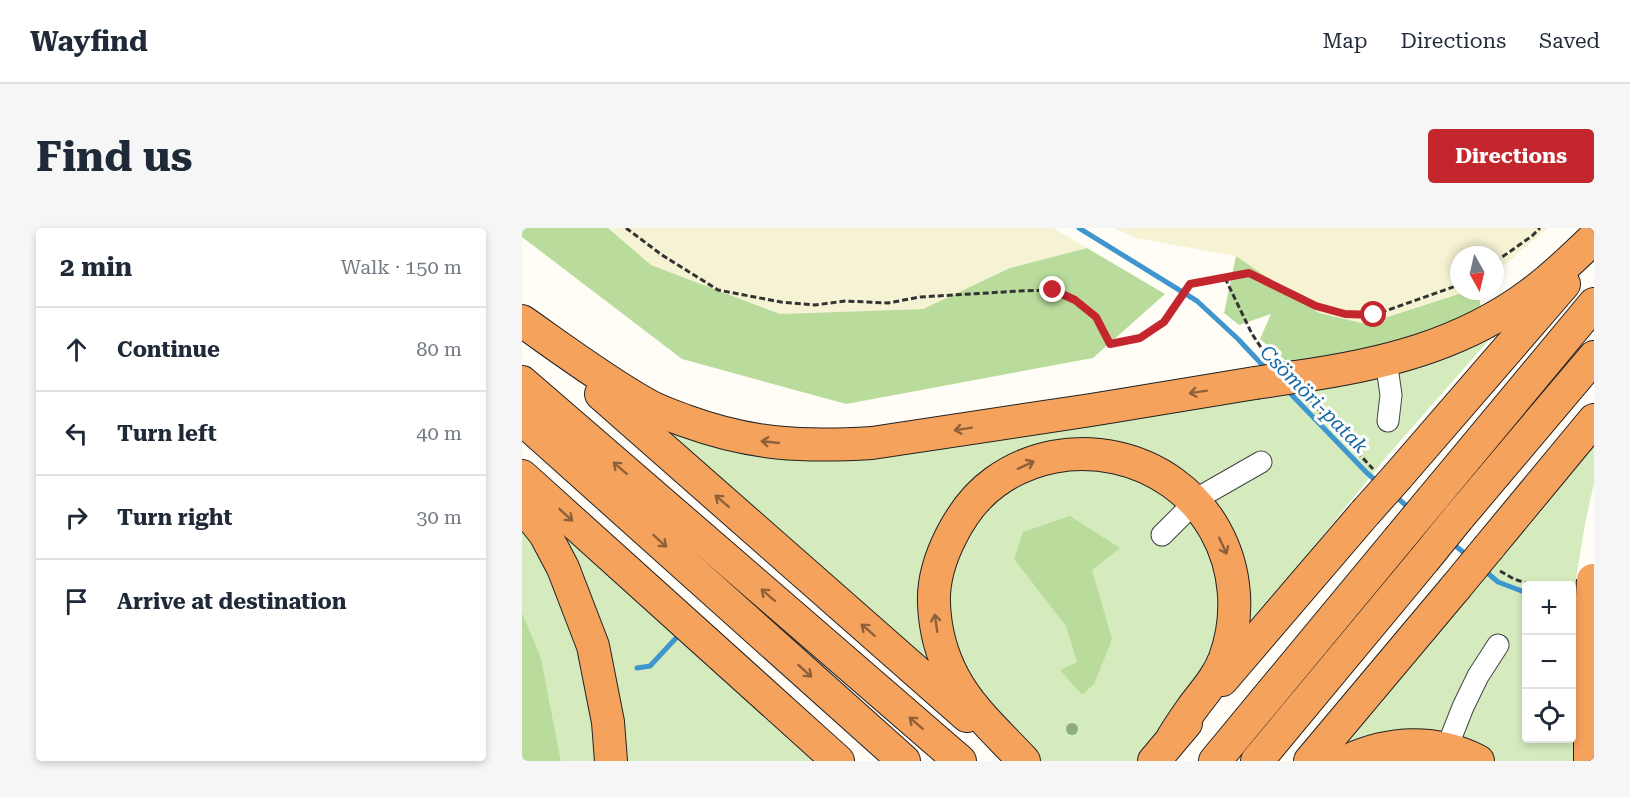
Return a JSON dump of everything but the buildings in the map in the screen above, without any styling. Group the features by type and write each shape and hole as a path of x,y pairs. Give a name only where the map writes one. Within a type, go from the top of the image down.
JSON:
{"highway":[{"path":"522,323 645,404 725,434 758,441 797,445 872,443 1358,367 1418,352 1487,322 1532,293 1594,238"},
{"path":"1163,749 1365,513 1384,471 1594,249"},
{"path":"1215,761 1594,304"},
{"path":"522,323 1018,761"},
{"path":"1257,761 1594,357"},
{"path":"522,382 960,761"},
{"path":"522,418 904,761"},
{"path":"1310,761 1594,420"},
{"path":"1024,761 971,705 954,678 937,629 934,603 936,580 940,563 953,532 964,514 994,482 1028,463 1051,456 1080,453 1123,458 1144,465 1164,476 1195,502 1212,524 1227,552 1233,582 1234,613 1229,643 1218,675 1163,749"},
{"path":"522,476 838,761"},
{"path":"522,505 544,534 563,568 594,646 608,722 612,761"},
{"path":"1590,761 1590,629 1593,573"},
{"path":"1347,761 1378,749 1416,744 1444,755 1479,761"}],"lane":[{"path":"1386,360 1390,395 1388,421"},
{"path":"1162,535 1205,494 1261,462"},
{"path":"1444,755 1478,676 1498,645"}],"path":[{"path":"626,228 662,255 718,290 782,302 815,305 845,301 888,303 920,297 1053,290 1075,300 1096,317 1110,344 1140,338 1164,322 1190,284 1249,273 1316,306 1345,314 1374,315 1450,288"},
{"path":"1504,256 1540,228"},
{"path":"1225,278 1252,334 1281,379 1384,471"},
{"path":"1514,579 1522,581"}],"shaded area":[{"path":"608,228 1053,228 1087,248 1010,268 923,309 780,314 651,265"},
{"path":"1114,228 1548,228 1504,265 1504,246 1450,246 1450,297 1366,324 1319,313 1236,256 1135,238"}],"green space":[{"path":"522,228 608,228 651,265 780,314 923,309 1010,268 1087,248 1165,294 1093,358 846,404 682,359 522,237"},
{"path":"1236,256 1319,313 1366,324 1450,297 1450,300 1480,300 1481,309 1379,350 1305,362 1285,360 1260,339 1271,314 1239,325 1224,313"},
{"path":"1502,325 1387,456 1240,638 1236,557 1104,443 957,506 939,674 653,418 808,454"},
{"path":"1594,440 1594,483 1576,581 1522,581 1522,743 1576,743 1576,660 1578,761 1497,761 1489,754 1340,749"},
{"path":"1067,459 1169,486 1221,563 1218,651 1179,713 1139,761 1037,761 976,697 940,614 969,513"},
{"path":"522,511 553,527 815,761 561,761 541,658 522,612"},
{"path":"1070,516 1120,548 1092,570 1112,639 1094,684 1082,695 1060,670 1077,662 1066,626 1014,559 1023,532"},
{"path":"522,612 541,658 561,761 522,761"}],"waterway":[{"name":"Csömöri-patak","path":"1079,228 1197,301 1268,371"},
{"name":"Csömöri-patak","path":"1287,390 1380,484"},
{"name":"Csömöri-patak","path":"1394,495 1410,509"},
{"name":"Csömöri-patak","path":"1452,543 1468,556"},
{"name":"Csömöri-patak","path":"1484,570 1498,582 1522,591"},
{"path":"637,668 650,666 677,637"}],"route":[{"path":"1053,290 1075,300 1096,317 1110,344 1140,338 1164,322 1190,284 1249,273 1316,306 1345,314 1374,315"}]}
